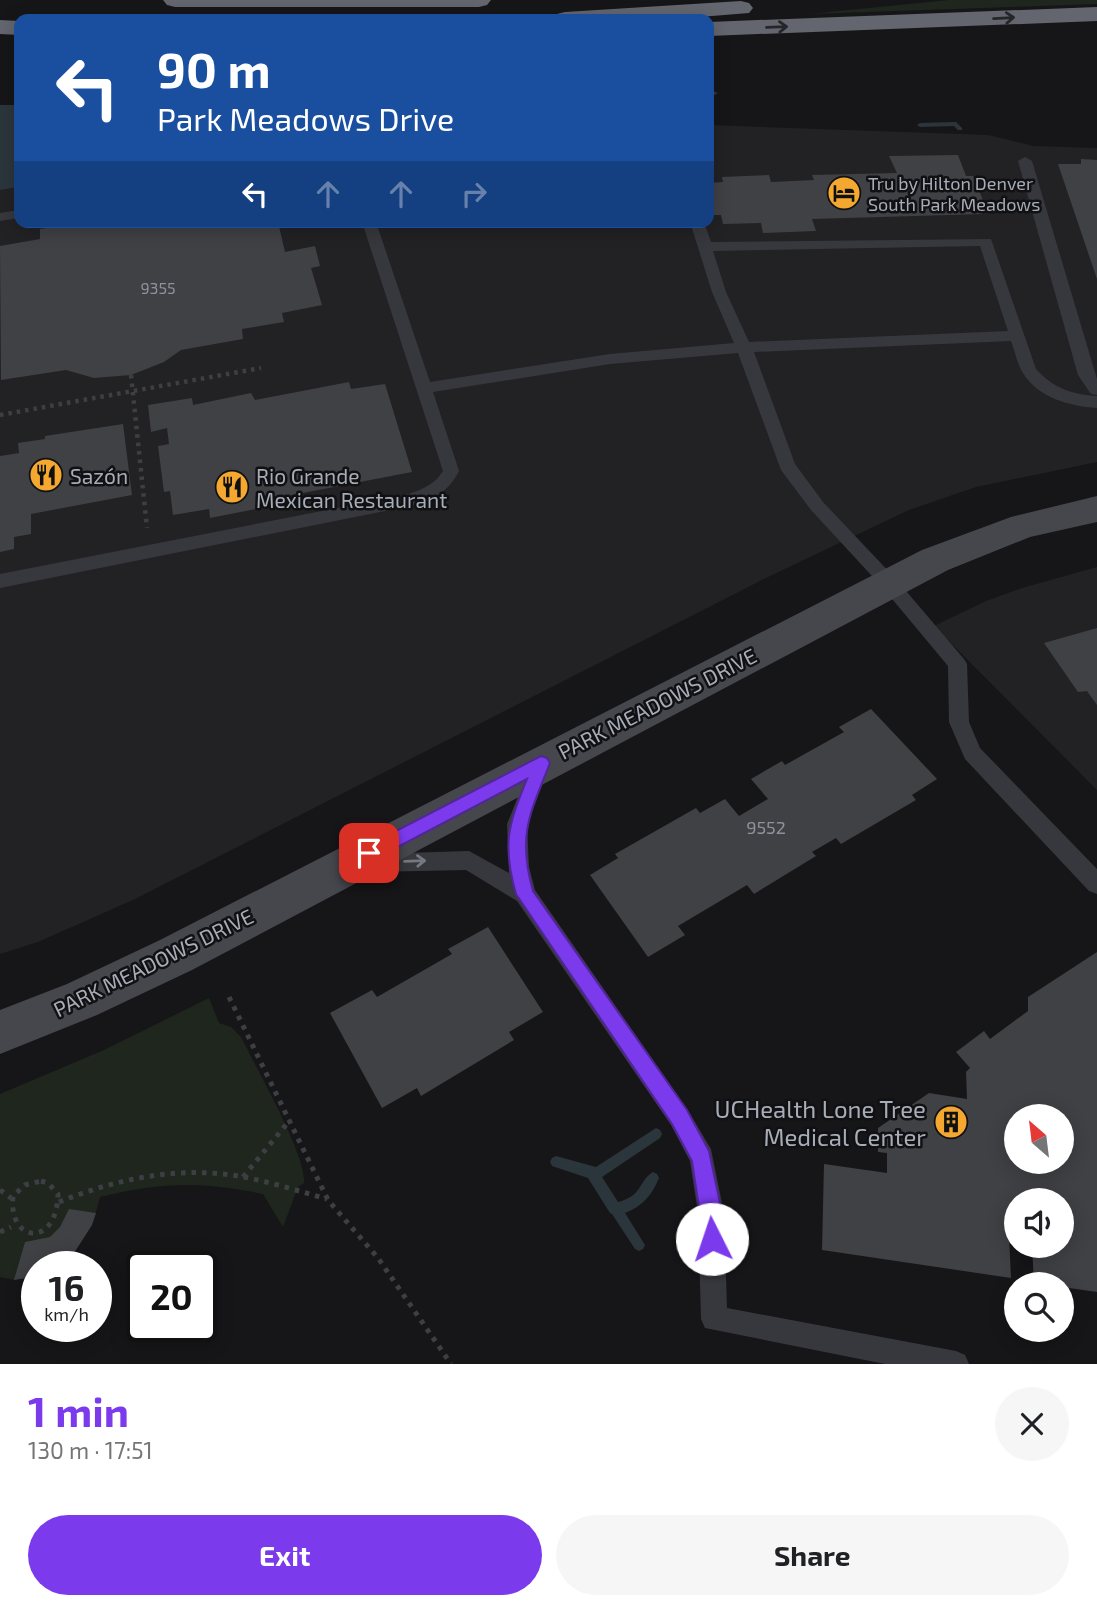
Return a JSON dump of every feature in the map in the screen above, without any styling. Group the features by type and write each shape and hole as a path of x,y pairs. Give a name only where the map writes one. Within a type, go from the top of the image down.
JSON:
{"highway":[{"path":"175,0 479,0"},
{"path":"636,14 806,2"},
{"path":"714,29 1097,14"}],"main road":[{"name":"PARK MEADOWS DRIVE","path":"0,1032 93,995 936,560 1023,526 1097,509"}],"lane":[{"path":"1025,161 1086,375 1097,390"},
{"path":"0,581 429,494 446,484 452,471 371,228"},
{"path":"699,228 719,292 744,347 787,466 817,506 889,583 957,664 959,722 972,752 1097,884"},
{"path":"705,247 986,242 1029,371 1037,382 1054,393 1073,400 1097,402"},
{"path":"425,388 610,359 744,347 1016,336"},
{"path":"541,763 517,824 518,867 525,894 680,1117 702,1158 711,1213 714,1319 956,1364"},
{"path":"347,865 469,860 525,894"}],"path":[{"path":"0,415 261,368"},
{"path":"131,375 147,531 146,552"},
{"path":"229,997 328,1200 391,1274 451,1364"},
{"path":"242,1178 290,1120"},
{"path":"59,1202 98,1186 142,1175 223,1174 328,1200"},
{"path":"41,1181 54,1187 59,1202 54,1219 40,1231 24,1234 11,1227 6,1214 11,1198 24,1185 41,1181"},
{"path":"0,1190 11,1198"},
{"path":"0,1232 11,1227"}],"shaded area":[{"path":"949,0 1097,0 1097,4 809,14"},
{"path":"0,105 14,105 14,188 0,190"},
{"path":"714,125 988,135 1033,146 1097,148 1097,462 976,487 909,510 770,576 135,899 38,942 0,954 0,190 14,188 14,228 714,228"},
{"path":"1097,567 1097,790 934,626 986,601"},
{"path":"209,998 219,1023 231,1027 241,1037 279,1111 303,1170 304,1183 298,1187 283,1227 263,1194 200,1185 142,1188 100,1197 85,1236 73,1251 21,1251 21,1279 0,1277 0,1094 104,1050"}],"building":[{"name":"Tru by Hilton Denver South Park Meadows","path":"958,155 966,176 973,176 985,205 979,205 983,214 812,219 816,231 763,233 761,223 723,224 721,215 714,215 714,183 723,182 722,177 769,175 771,182 814,180 812,175 897,173 889,156"},
{"path":"1081,159 1097,160 1097,279 1058,164 1081,164"},
{"path":"279,228 285,252 315,246 320,266 311,268 322,305 282,313 284,322 242,329 243,339 181,350 164,362 131,375 94,378 66,370 1,380 0,246 40,239 40,229"},
{"path":"349,382 351,389 385,384 412,472 266,500 267,507 210,518 209,509 173,515 170,491 164,492 158,446 169,444 167,428 151,432 148,405 192,398 193,405 251,393 255,400"},
{"path":"123,424 132,495 31,514 31,534 14,537 14,549 0,552 0,456 19,453 18,443"},
{"path":"1097,628 1097,705 1087,691 1078,692 1044,643"},
{"path":"871,709 937,779 912,795 916,800 841,844 836,838 812,852 816,856 754,894 747,885 678,926 685,935 648,957 590,875 618,858 615,854 696,808 700,813 725,799 739,816 768,799 751,779 782,761 785,765 844,732 839,727"},
{"path":"488,927 543,1012 509,1032 514,1040 421,1096 417,1088 382,1108 330,1013 372,990 377,997 452,954 448,949"},
{"name":"UCHealth Lone Tree Medical Center","path":"1097,952 1097,1292 1074,1289 1074,1272 1033,1272 1033,1258 1074,1258 1074,1188 1004,1188 1004,1258 1010,1258 1011,1272 1004,1272 1004,1277 822,1250 824,1164 887,1173 887,1153 878,1152 878,1128 929,1093 967,1099 966,1072 970,1068 956,1052 984,1031 990,1039 1028,1011 1028,997"},
{"path":"69,1209 96,1213 92,1225 75,1251 22,1251 25,1242 50,1237 60,1227"},
{"path":"21,1256 21,1279 14,1280"}],"waterway":[{"path":"920,125 956,124 960,129"},
{"path":"592,1173 598,1173 656,1134"},
{"path":"556,1162 592,1173"},
{"path":"592,1173 615,1209"},
{"path":"615,1209 638,1200 653,1178"},
{"path":"615,1209 639,1245"}],"place":[{"name":"Tru by Hilton Denver South Park Meadows","path":"844,193"},
{"name":"Sazón","path":"46,475"},
{"name":"Rio Grande Mexican Restaurant","path":"232,487"},
{"name":"UCHealth Lone Tree Medical Center","path":"951,1122"}],"route":[{"path":"369,853 541,763 517,824 518,867 525,894 680,1117 702,1158 711,1213 712,1239"}]}
